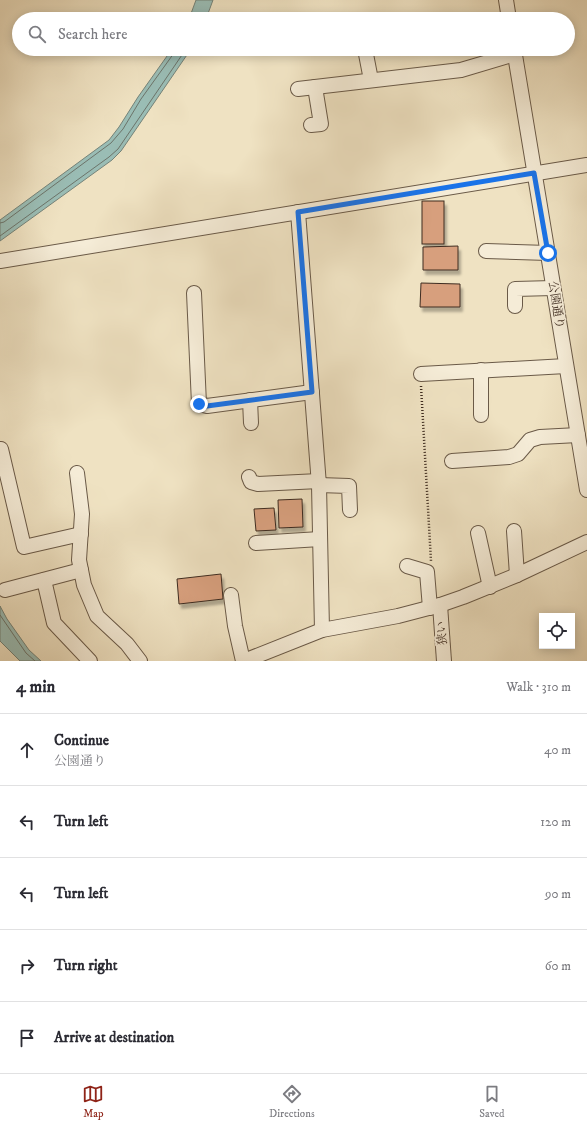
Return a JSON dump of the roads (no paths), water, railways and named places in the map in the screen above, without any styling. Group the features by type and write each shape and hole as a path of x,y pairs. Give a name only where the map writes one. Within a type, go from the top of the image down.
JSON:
{"street":[{"path":"506,0 508,12"},
{"path":"366,56 371,80"},
{"path":"298,89 461,70 500,56"},
{"name":"公園通り","path":"515,56 587,490"},
{"path":"311,125 321,124 315,87"},
{"path":"0,261 587,165"},
{"path":"298,212 319,483 322,630"},
{"path":"486,251 548,253"},
{"path":"515,306 515,288 553,288"},
{"path":"194,293 199,404 207,406 312,392"},
{"path":"421,374 566,366"},
{"path":"481,370 481,415"},
{"path":"250,400 251,424"},
{"path":"452,461 509,457 518,454 530,440 540,437 578,435"},
{"path":"1,449 24,547 81,534"},
{"path":"77,474 82,514 79,560 84,585 97,616 127,644 136,660"},
{"path":"249,477 251,482 258,484 319,483 349,486 350,510"},
{"path":"514,531 517,576"},
{"path":"478,532 490,587"},
{"path":"256,543 320,539"},
{"path":"231,595 235,626 244,661 274,656 322,630 398,616 435,606 490,587 517,576 587,542"},
{"name":"狭い","path":"407,566 427,572 435,606 444,661"},
{"path":"6,590 81,570"},
{"path":"44,580 54,623 90,661"}],"water":[{"path":"196,0 213,0 209,12 192,12"},
{"path":"167,56 186,56 121,151 112,160 0,241 0,220 109,140"},
{"path":"0,606 7,619 29,650 41,661 20,661 0,641"}]}
